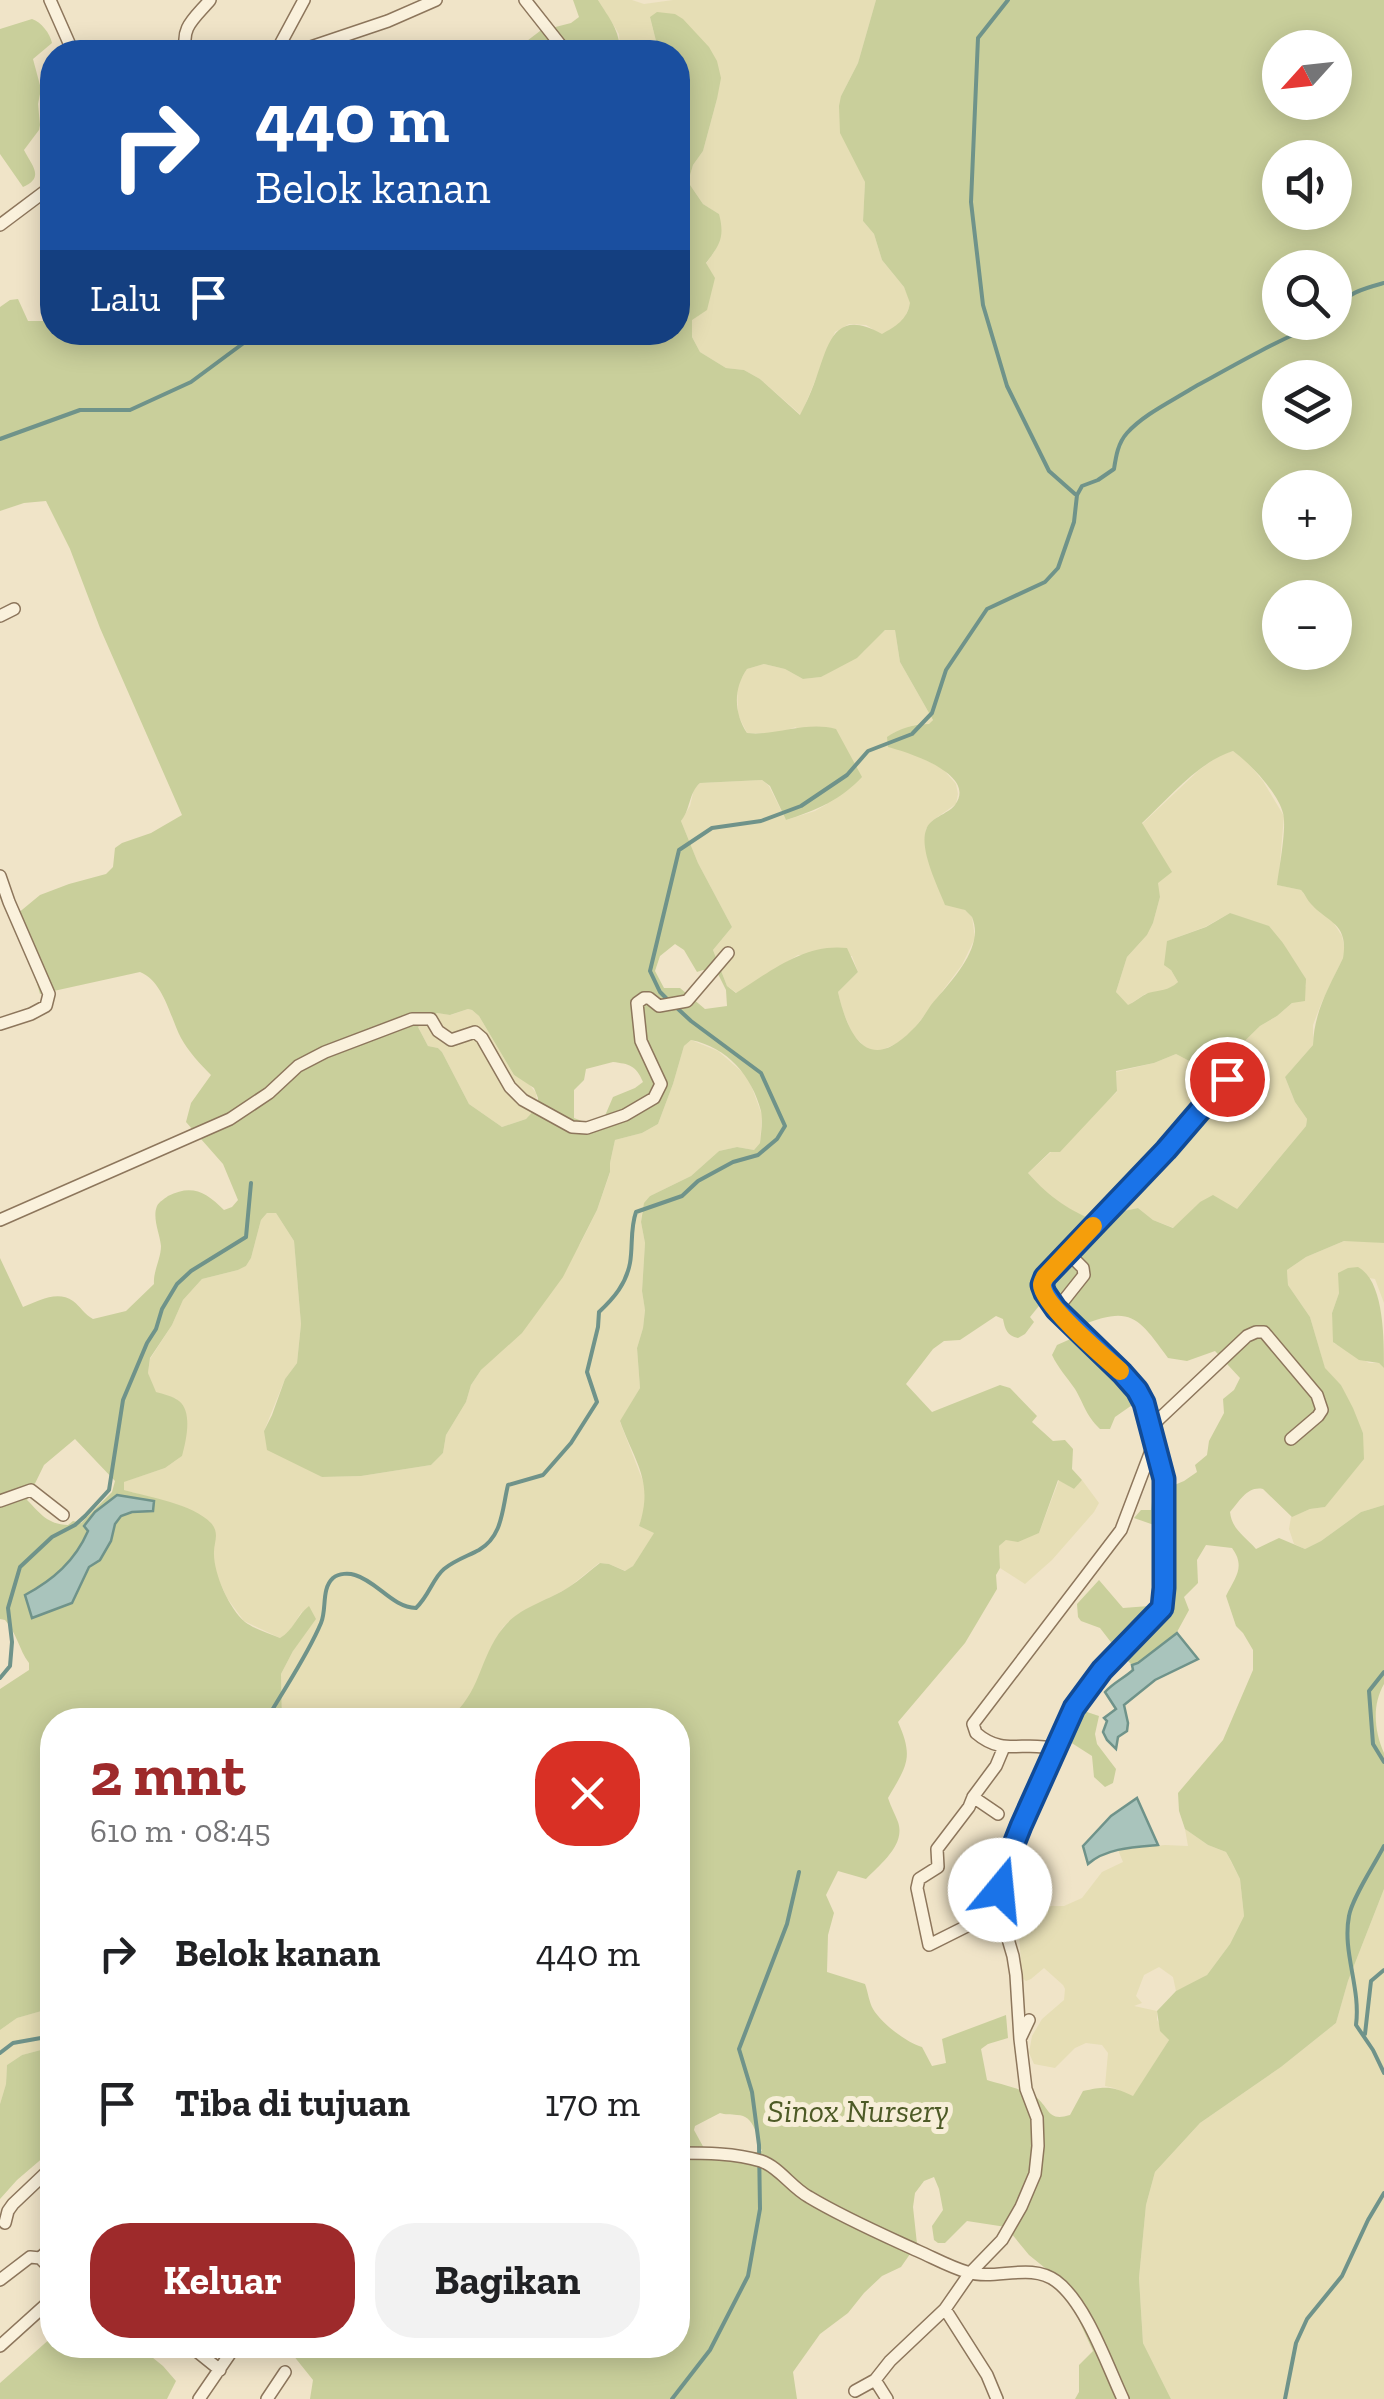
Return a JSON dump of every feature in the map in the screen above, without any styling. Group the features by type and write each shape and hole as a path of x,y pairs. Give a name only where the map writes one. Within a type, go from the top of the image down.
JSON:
{"street":[{"path":"50,0 68,40"},
{"path":"184,40 187,28 210,0"},
{"path":"282,40 304,0"},
{"path":"332,40 436,0"},
{"path":"525,0 557,40"},
{"path":"0,225 40,195"},
{"path":"0,616 14,610"},
{"path":"0,876 49,994 46,1006 0,1024"},
{"path":"0,1220 230,1119 269,1094 298,1066 412,1019 430,1019 451,1040 476,1032 510,1087 523,1100 572,1127 586,1128 610,1121 654,1098 661,1084 640,1041 638,1004 644,998 659,1006 687,1001 728,952"},
{"path":"855,2391 875,2380 945,2309 970,2274 1002,2240 1035,2174 1037,2118 1026,2088 1013,1956 1001,1910 1000,1879 1064,1726 1086,1690 1162,1608 1164,1479 1152,1429 1137,1390 1056,1309 1042,1285 1045,1277 1166,1150 1227,1079"},
{"path":"1056,1309 1084,1276 1083,1268 1068,1252"},
{"path":"1152,1429 1247,1336 1264,1332 1317,1395 1322,1410 1291,1440"},
{"path":"1055,1749 996,1746 976,1733 973,1724 1121,1530 1154,1444"},
{"path":"0,1501 30,1490 63,1516"},
{"path":"1001,1910 929,1944 917,1888 919,1878 938,1868 937,1848 969,1807 1004,1747"},
{"path":"973,1797 998,1814"},
{"path":"1020,2039 1029,2020"},
{"path":"690,2154 738,2156 764,2162 804,2195 862,2226 970,2274 1044,2274 1074,2298 1122,2399"},
{"path":"5,2223 12,2204 40,2178"},
{"path":"3,2273 30,2257 40,2258"},
{"path":"945,2309 997,2399"},
{"path":"0,2346 40,2311"},
{"path":"205,2358 220,2370"},
{"path":"199,2399 228,2358"},
{"path":"267,2399 285,2372"},
{"path":"875,2380 887,2399"}],"shaded area":[{"path":"598,0 644,4 673,0 876,0 858,63 841,96 865,182 863,221 874,234 882,260 904,287 911,303 898,326 882,335 866,325 849,324 835,332 801,415 760,379 744,370 726,368 700,352 692,337 692,319 706,264 716,249 719,214 703,204 690,185 690,175 703,151 717,99 690,66 690,40 669,40 650,17 656,40 619,40"},
{"path":"885,630 895,630 900,662 933,720 891,734 943,769 956,784 956,804 932,821 925,839 928,860 955,906 972,917 975,938 962,965 914,1029 898,1043 877,1052 867,1049 853,1035 842,1009 838,992 858,972 852,956 798,955 737,993 727,986 713,950 732,927 681,821 700,783 762,780 786,820 827,804 796,727 778,733 747,733 738,715 737,685 747,669 764,664 803,679 821,677 864,651"},
{"path":"1233,751 1263,781 1284,816 1278,885 1301,890 1313,906 1331,919 1342,936 1345,951 1313,1025 1313,1045 1285,1077 1307,1119 1306,1126 1236,1210 1200,1202 1174,1228 1153,1220 1138,1208 1119,1212 1101,1224 1048,1195 1028,1173 1117,1092 1116,1072 1176,1054 1212,1073 1306,986 1283,943 1230,913 1167,941 1171,970 1178,982 1172,987 1145,994 1127,1006 1116,992 1127,957 1147,935 1160,897 1142,824 1199,770"},
{"path":"468,1009 479,1016 514,1075 536,1093 537,1107 526,1119 502,1127 469,1104 442,1052 428,1046 418,1027 437,1013 451,1015"},
{"path":"691,1040 718,1051 748,1077 762,1115 760,1143 754,1150 737,1147 719,1151 691,1176 650,1196 642,1213 645,1309 637,1348 640,1388 620,1422 646,1489 639,1526 655,1532 626,1571 599,1563 568,1588 517,1615 503,1627 471,1696 461,1708 282,1708 281,1674 293,1651 302,1611 288,1634 280,1638 244,1621 227,1598 215,1571 210,1522 181,1506 124,1490 123,1482 165,1468 182,1456 177,1399 155,1392 148,1373 150,1359 183,1300 202,1279 246,1266 261,1220 267,1213 276,1213 294,1241 301,1324 297,1363 285,1379 264,1431 322,1477 361,1476 431,1465 443,1453 446,1435 481,1370 580,1244 610,1173 615,1140 658,1124 684,1046"},
{"path":"1354,1240 1384,1243 1384,1303 1375,1279 1339,1273 1339,1293 1332,1313 1334,1343 1384,1368 1384,1505 1361,1512 1305,1549 1294,1544 1289,1529 1291,1517 1325,1507 1363,1433 1341,1385 1325,1369 1310,1317 1288,1285 1287,1270 1306,1257"},
{"path":"1059,1480 1074,1489 1082,1480 1099,1503 1052,1560 1025,1584 1000,1568 999,1546 1006,1540 1039,1533"},
{"path":"1185,1829 1226,1852 1240,1879 1244,1916 1230,1944 1200,1980 1176,1991 1173,1977 1159,1967 1144,1975 1136,1996 1142,2003 1134,2006 1157,2011 1157,2020 1169,2040 1133,2097 1105,2086 1108,2053 1102,2045 1086,2043 1075,2048 1055,2068 1034,2064 1029,2053 1032,2036 1042,2019 1064,2000 1065,1989 1044,1968 1031,1979 1022,1978 1019,1934 1049,1906 1064,1906 1082,1898 1102,1872 1123,1862 1118,1850 1188,1846"},
{"path":"1384,1889 1384,2399 1171,2399 1143,2343 1139,2278 1146,2205 1155,2172 1200,2123 1336,2023"},
{"path":"40,2011 40,2050 7,2065 0,2104 0,2030 17,2018"}],"green space":[{"path":"573,0 598,0 619,40 528,40 540,31 579,17"},
{"name":"Sinox Nursery","path":"876,0 1384,0 1384,1243 1344,1241 1287,1270 1288,1285 1310,1317 1325,1368 1341,1385 1353,1408 1363,1433 1364,1459 1325,1507 1292,1517 1263,1489 1257,1489 1244,1495 1230,1512 1236,1528 1256,1549 1279,1538 1305,1549 1361,1512 1384,1505 1384,1684 1376,1718 1384,1753 1384,1889 1336,2023 1200,2123 1155,2172 1146,2205 1139,2278 1143,2343 1171,2399 1075,2399 1079,2392 1079,2365 1093,2351 1050,2272 1029,2255 1006,2227 967,2221 945,2243 934,2240 932,2226 943,2210 934,2177 924,2181 915,2193 917,2244 901,2267 882,2276 848,2313 820,2334 793,2372 797,2399 310,2399 313,2380 295,2358 690,2358 690,1708 460,1708 474,1687 495,1640 510,1621 569,1587 600,1563 625,1571 633,1566 654,1533 639,1526 644,1484 620,1421 640,1388 637,1348 645,1310 645,1243 641,1222 644,1203 650,1196 691,1176 719,1151 737,1147 754,1150 760,1143 762,1115 751,1086 727,1056 691,1040 684,1046 658,1124 615,1140 610,1172 597,1210 563,1277 522,1333 481,1370 446,1435 443,1453 431,1465 361,1476 322,1477 267,1450 264,1431 285,1379 297,1363 301,1324 294,1241 276,1213 267,1213 261,1220 246,1266 202,1279 183,1300 150,1358 148,1373 156,1392 177,1399 186,1412 182,1456 165,1468 124,1482 124,1490 182,1506 211,1523 216,1534 214,1560 219,1580 233,1608 249,1624 280,1638 309,1606 316,1619 281,1674 282,1708 40,1708 40,2011 17,2018 0,2030 0,1689 29,1670 29,1663 9,1625 0,1619 0,1258 23,1307 61,1296 93,1319 126,1311 154,1284 161,1251 155,1216 160,1202 177,1192 192,1190 205,1194 224,1210 238,1200 223,1164 186,1122 191,1103 211,1075 184,1043 155,984 140,972 40,994 17,914 40,895 106,874 113,867 115,848 182,815 46,501 0,511 0,307 18,299 28,321 40,321 40,345 690,345 690,185 703,204 719,214 721,229 718,246 706,263 715,278 707,310 692,320 692,337 700,352 726,368 744,370 760,379 800,415 834,335 852,325 882,334 904,318 910,303 904,287 882,260 874,234 863,221 865,182 840,133 839,106 858,63","holes":["885,630 895,630 900,662 933,720 892,734 887,737 888,747 937,766 957,784 960,794 955,805 928,826 925,848 945,905 965,910 972,917 975,931 967,958 918,1024 897,1043 872,1049 854,1035 838,992 858,972 847,948 803,954 736,993 727,986 713,950 732,927 681,821 700,783 762,780 770,786 786,820 846,792 862,777 836,729 813,727 747,733 737,693 747,669 764,664 803,679 821,677 857,658","1233,751 1255,771 1280,805 1284,820 1277,885 1301,890 1343,937 1343,958 1319,1011 1313,1045 1285,1077 1307,1119 1306,1126 1237,1209 1213,1195 1173,1228 1138,1208 1119,1212 1101,1224 1061,1203 1028,1173 1050,1152 1060,1152 1117,1091 1116,1071 1176,1054 1212,1073 1260,1026 1292,1003 1305,1001 1306,979 1269,926 1230,913 1206,927 1167,941 1164,965 1178,982 1174,985 1148,993 1128,1005 1116,992 1127,957 1153,923 1160,897 1158,883 1172,872 1142,823 1196,772","675,944 684,950 697,972 718,974 726,990 727,1006 705,1009 680,988 664,988 655,971 660,956","468,1009 479,1016 514,1075 534,1088 537,1107 526,1119 502,1127 469,1104 442,1052 428,1046 418,1027 437,1013 450,1015","613,1062 623,1064 638,1072 643,1082 613,1097 604,1118 587,1123 574,1118 574,1090 584,1080 586,1069","1043,1301 1080,1326 1122,1316 1140,1324 1168,1358 1187,1361 1215,1351 1240,1378 1223,1399 1224,1413 1209,1441 1207,1455 1195,1465 1197,1472 1153,1494 1151,1510 1141,1510 1134,1518 1154,1525 1156,1534 1149,1606 1123,1608 1099,1580 1077,1604 1081,1621 1100,1628 1132,1665 1138,1663 1177,1632 1189,1610 1184,1597 1198,1583 1197,1560 1206,1545 1232,1548 1238,1572 1226,1596 1236,1626 1253,1650 1253,1670 1223,1740 1178,1793 1185,1829 1226,1852 1231,1861 1240,1879 1244,1916 1230,1944 1207,1975 1176,1991 1157,2011 1160,2031 1169,2040 1133,2096 1109,2088 1083,2091 1070,2115 1063,2117 1053,2115 1032,2094 987,2080 981,2049 1008,2038 1006,2015 942,2039 946,2063 932,2066 922,2047 902,2037 877,2014 865,1984 827,1972 828,1935 834,1913 826,1895 838,1871 866,1879 890,1854 898,1838 898,1822 888,1798 906,1761 906,1744 898,1722 965,1643 997,1589 999,1546 1006,1540 1018,1542 1039,1533 1058,1480 1074,1489 1082,1480 1072,1469 1073,1449 1065,1440 1053,1441 1032,1422 1037,1416 1010,1388 1000,1385 932,1412 906,1384 944,1341 960,1340 996,1316 1003,1319 1011,1336 1018,1338 1034,1322 1030,1317","75,1439 115,1481 112,1492 81,1523 55,1523 27,1500 44,1465","117,1495 153,1501 153,1511 122,1516 100,1560 89,1566 72,1603 25,1595 69,1562 98,1512","720,2113 743,2116 754,2128 762,2151 746,2154 705,2150 695,2126"]},
{"path":"657,12 683,19 717,61 721,78 703,151 690,175 690,40 656,40 650,17"},
{"path":"32,19 45,28 51,40 40,40 40,53 33,59 40,85 40,125 24,150 35,175 23,187 0,154 0,29"},
{"path":"1358,1267 1367,1274 1378,1297 1384,1368 1379,1363 1359,1360 1333,1342 1332,1313 1339,1293 1338,1273"},
{"path":"1075,1337 1114,1375 1135,1403 1115,1417 1110,1429 1100,1429 1091,1419 1052,1355 1057,1345"},
{"path":"1084,1711 1099,1716 1097,1744 1116,1769 1113,1783 1105,1787 1094,1777 1092,1756 1067,1740"},
{"path":"40,2050 40,2160 0,2199 0,2104 7,2065"},
{"path":"40,2348 40,2358 153,2358 176,2381 167,2399 0,2399 0,2383"}],"water":[{"path":"117,1495 154,1501 153,1511 121,1516 111,1541 100,1560 89,1567 72,1603 32,1618 25,1595 70,1560 88,1531 84,1526"},
{"path":"1177,1633 1198,1659 1155,1680 1124,1705 1127,1731 1118,1737 1116,1749 1103,1732 1107,1721 1104,1718 1116,1709 1105,1692 1133,1670 1132,1665"},
{"path":"1137,1798 1158,1845 1112,1851 1088,1864 1083,1846 1111,1816"}],"waterway":[{"path":"1008,0 978,38 971,202 983,305 1007,386 1049,471 1075,494"},
{"path":"1352,294 1384,283"},
{"path":"1077,495 1082,486 1114,469 1118,450 1133,426 1191,389 1282,340"},
{"path":"0,439 80,410 130,410 191,382 241,345"},
{"path":"670,1002 650,971 679,850 712,828 761,821 801,806 847,775 868,751 912,734 932,713 946,670 987,609 1045,582 1058,568 1074,522 1077,495"},
{"path":"273,1708 321,1623 327,1588 333,1578 355,1575 407,1607 416,1608 444,1569 479,1550 493,1537 508,1485 543,1475 571,1443 597,1402 587,1372 599,1312 626,1278 636,1212 682,1196 698,1181 733,1162 758,1155 777,1139 785,1126 761,1073 677,1008"},
{"path":"0,1678 10,1666 8,1608 20,1567 52,1537 75,1525 109,1490 123,1400 162,1309 177,1284 191,1271 246,1237 251,1183"},
{"path":"1384,1672 1369,1691 1373,1744 1384,1762"},
{"path":"1384,1846 1354,1900 1347,1930 1356,2025 1384,2073"},
{"path":"672,2399 710,2350 748,2276 760,2209 759,2145 752,2092 739,2049 787,1924 799,1872"},
{"path":"1365,2034 1371,1981 1384,1970"},
{"path":"0,2053 13,2043 40,2038"},
{"path":"1285,2399 1296,2343 1307,2319 1342,2276 1384,2193"}],"slow traffic":[{"path":"1093,1226 1042,1285 1066,1320 1120,1371"}],"route":[{"path":"1000,1890 1000,1879 1064,1726 1102,1670 1162,1608 1164,1588 1164,1479 1144,1403 1122,1373 1066,1320 1042,1285 1045,1277 1166,1150 1227,1079"}]}
